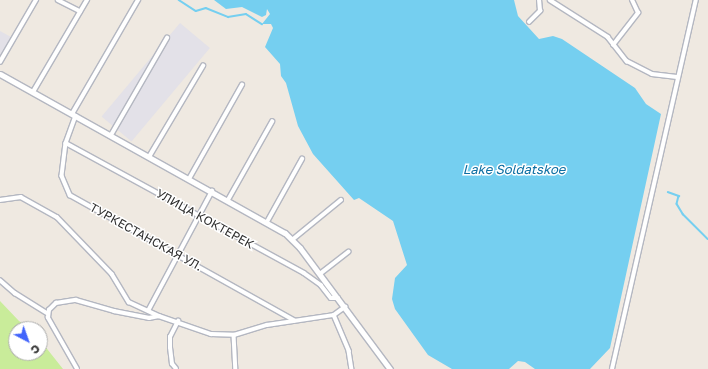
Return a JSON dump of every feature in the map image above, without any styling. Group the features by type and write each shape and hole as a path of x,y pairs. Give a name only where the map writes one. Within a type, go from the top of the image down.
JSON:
{"main road":[{"path":"0,74 228,200 266,222 292,240 320,274 390,369"}],"street":[{"path":"0,62 36,0"},
{"path":"58,0 80,11"},
{"path":"33,92 87,0"},
{"name":"ТУРКЕСТАНСКАЯ УЛ.","path":"138,0 74,115 66,143 62,176 70,195 294,320"},
{"path":"529,22 540,11 539,0"},
{"path":"550,0 594,27 627,61 652,74 677,77"},
{"path":"613,45 638,13 632,0"},
{"path":"612,369 677,77 696,0"},
{"path":"111,136 168,38"},
{"path":"150,157 203,66"},
{"path":"189,179 242,84"},
{"path":"228,200 272,122"},
{"name":"УЛИЦА КОКТЕРЕК","path":"66,143 304,273 321,285 331,298 338,298"},
{"path":"266,222 302,159"},
{"path":"148,311 177,254 212,191"},
{"path":"0,200 21,197 56,217 112,274 127,300 159,316"},
{"path":"292,240 341,200"},
{"path":"320,274 348,252"},
{"path":"0,280 15,294 48,314 77,369"},
{"path":"48,314 56,304 68,299 139,316 159,316 178,320 211,334 234,335 294,320 334,314 345,307"},
{"path":"334,314 349,351 352,369"},
{"path":"176,369 172,364 170,337 178,320"},
{"path":"234,335 236,369"}],"shaded area":[{"path":"180,23 210,48 131,142 102,116"},
{"path":"0,31 11,37 0,56"}],"green space":[{"path":"0,301 19,321 8,321 8,361 48,361 48,350 63,369 0,369"}],"water":[{"name":"Lake Soldatskoe","path":"214,0 514,0 518,16 539,39 553,36 562,39 635,88 646,104 661,114 610,348 590,369 535,369 525,362 518,361 509,369 452,369 428,355 395,309 392,299 395,278 407,265 393,221 359,198 354,200 313,154 298,126 286,83 281,76 280,64 265,47 273,28 271,24 262,24 270,14 267,9 266,15 262,17 242,7 226,9"}],"waterway":[{"path":"179,0 196,11 206,8 228,17 246,14 262,24"},
{"path":"668,192 679,196 677,204 683,214 708,239"}]}
